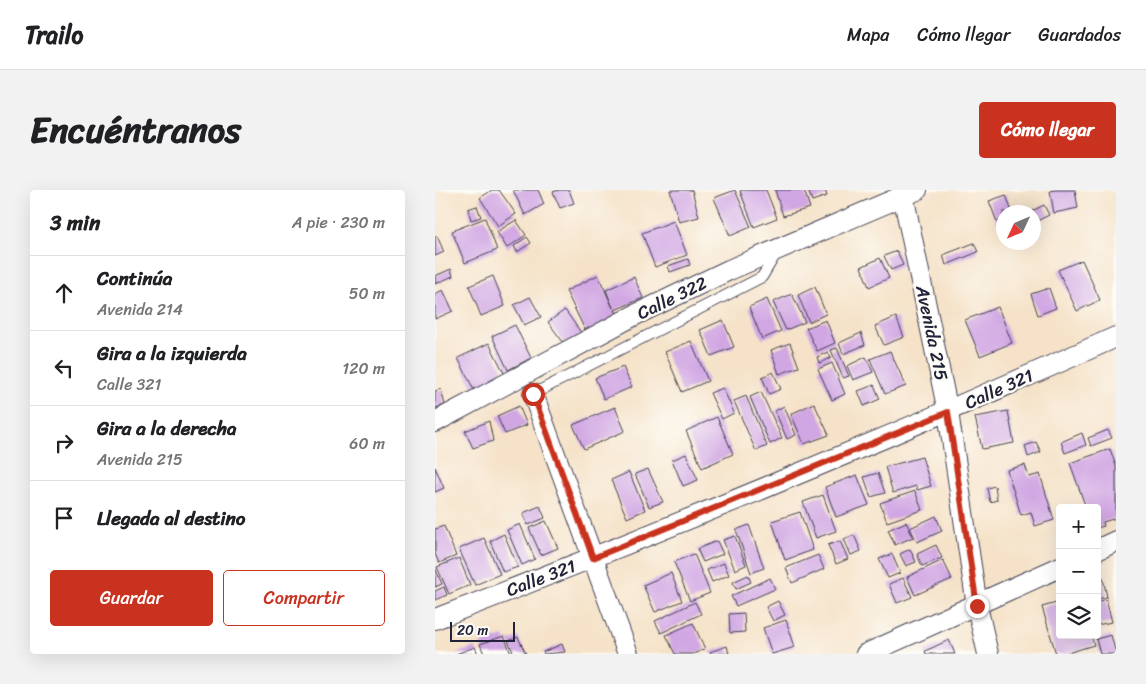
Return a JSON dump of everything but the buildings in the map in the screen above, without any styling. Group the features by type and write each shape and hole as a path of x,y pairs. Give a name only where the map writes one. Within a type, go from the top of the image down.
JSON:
{"street":[{"name":"Calle 322","path":"435,422 633,316 907,192"},
{"name":"Avenida 215","path":"907,192 948,412 977,606 988,654"},
{"name":"Calle 321","path":"435,619 593,558 948,412 1116,337"},
{"path":"533,394 628,654"},
{"path":"1099,549 1116,541"},
{"path":"866,654 977,606 1056,569"}],"lane":[{"path":"533,394 761,277 780,248"}],"route":[{"path":"533,394 593,558 948,412 977,606"}]}
